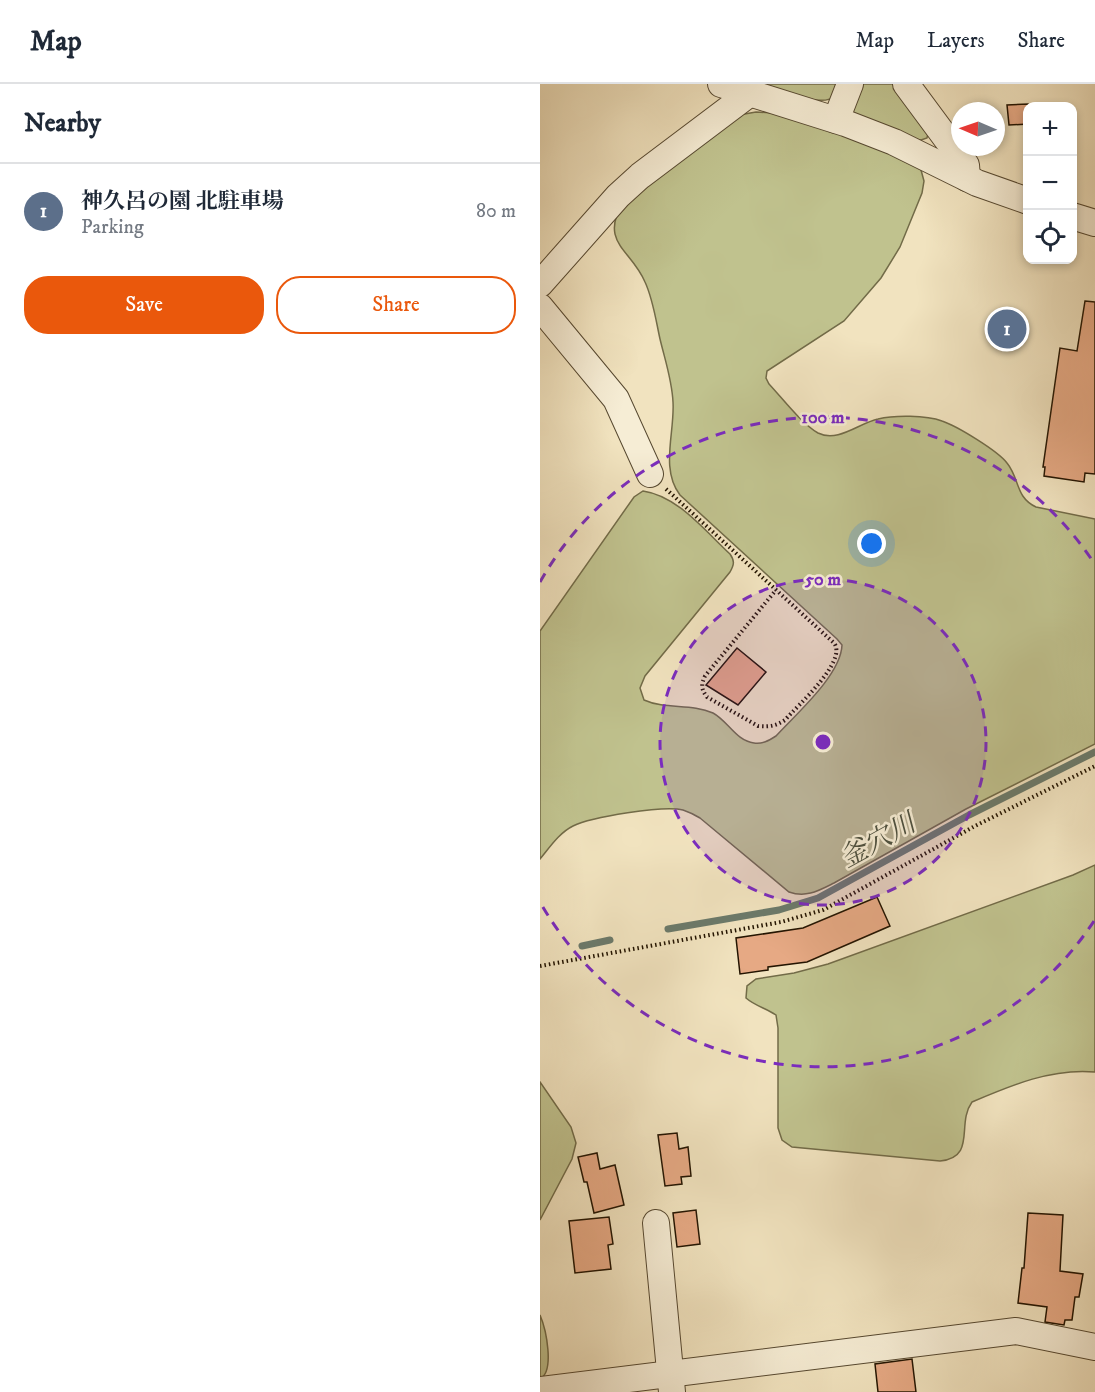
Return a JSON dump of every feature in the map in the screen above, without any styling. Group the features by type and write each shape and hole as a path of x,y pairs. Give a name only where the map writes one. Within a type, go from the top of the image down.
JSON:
{"street":[{"path":"721,84 836,120 894,142 967,178 1023,199"},
{"path":"836,120 850,84"},
{"path":"906,84 966,165 967,178"},
{"path":"540,284 618,196 640,176 750,93"},
{"path":"1077,218 1095,224"},
{"path":"540,307 615,399 650,474"},
{"path":"656,1223 671,1383"},
{"path":"540,1390 671,1383 1016,1331 1095,1347"}],"path":[{"path":"650,474 834,643 837,647 827,674 785,720 767,727 758,726 707,697 702,690 702,683 705,676 776,590"},
{"path":"540,966 781,922 823,910 975,826 1095,766"}],"green space":[{"path":"760,84 845,84 836,96 820,100 799,97"},
{"path":"855,84 898,84 929,129 927,138 913,139 855,115 851,111"},
{"path":"756,112 774,113 841,134 889,153 921,170 924,181 922,193 900,247 881,278 844,321 767,371 766,378 769,384 805,423 818,433 826,435 841,434 871,421 892,417 928,418 949,424 977,439 1002,458 1011,469 1021,493 1029,503 1036,507 1095,519 1095,744 966,809 834,883 806,894 789,892 700,818 683,810 645,810 573,826 563,832 540,859 540,631 634,497 643,491 668,500 701,525 733,559 730,572 645,676 640,688 644,700 661,705 705,710 713,713 742,739 763,743 776,736 816,694 840,657 842,645 837,639 680,495 674,485 670,462 673,414 670,378 645,282 620,245 614,227 616,216 623,202 739,115"},
{"path":"1095,865 1095,1072 1079,1071 1048,1075 1017,1084 972,1102 965,1120 962,1146 951,1158 940,1161 792,1147 782,1140 778,1128 776,1015 746,998 747,986 756,979 794,973 828,964"},
{"path":"540,1082 571,1127 576,1143 572,1159 540,1220"},
{"path":"540,1315 547,1339 548,1359 545,1375 540,1379"}],"building":[{"path":"1023,104 1023,124 1009,125 1007,105"},
{"path":"1085,301 1095,302 1095,474 1085,473 1084,482 1044,476 1045,467 1043,467 1060,348 1077,351"},
{"path":"737,648 766,672 738,705 706,685"},
{"path":"877,897 890,926 807,962 768,967 768,970 740,974 736,938 803,928"},
{"path":"677,1133 679,1149 688,1147 691,1176 681,1177 682,1184 665,1186 658,1135"},
{"path":"597,1153 600,1169 615,1165 624,1205 594,1213 578,1157"},
{"path":"696,1210 700,1244 677,1247 673,1213"},
{"path":"1028,1213 1063,1215 1060,1271 1083,1274 1079,1297 1075,1297 1072,1320 1065,1320 1064,1325 1045,1322 1047,1307 1018,1303 1022,1268 1024,1268"},
{"path":"609,1217 613,1244 608,1245 611,1269 575,1273 569,1221"},
{"path":"912,1359 916,1392 878,1392 875,1364"}],"waterway":[{"name":"釜穴川","path":"668,929 779,910 818,898 969,815 1095,752"},
{"name":"釜穴川","path":"582,946 610,940"}],"place":[{"name":"神久呂の園 北駐車場","path":"1007,329"}]}
